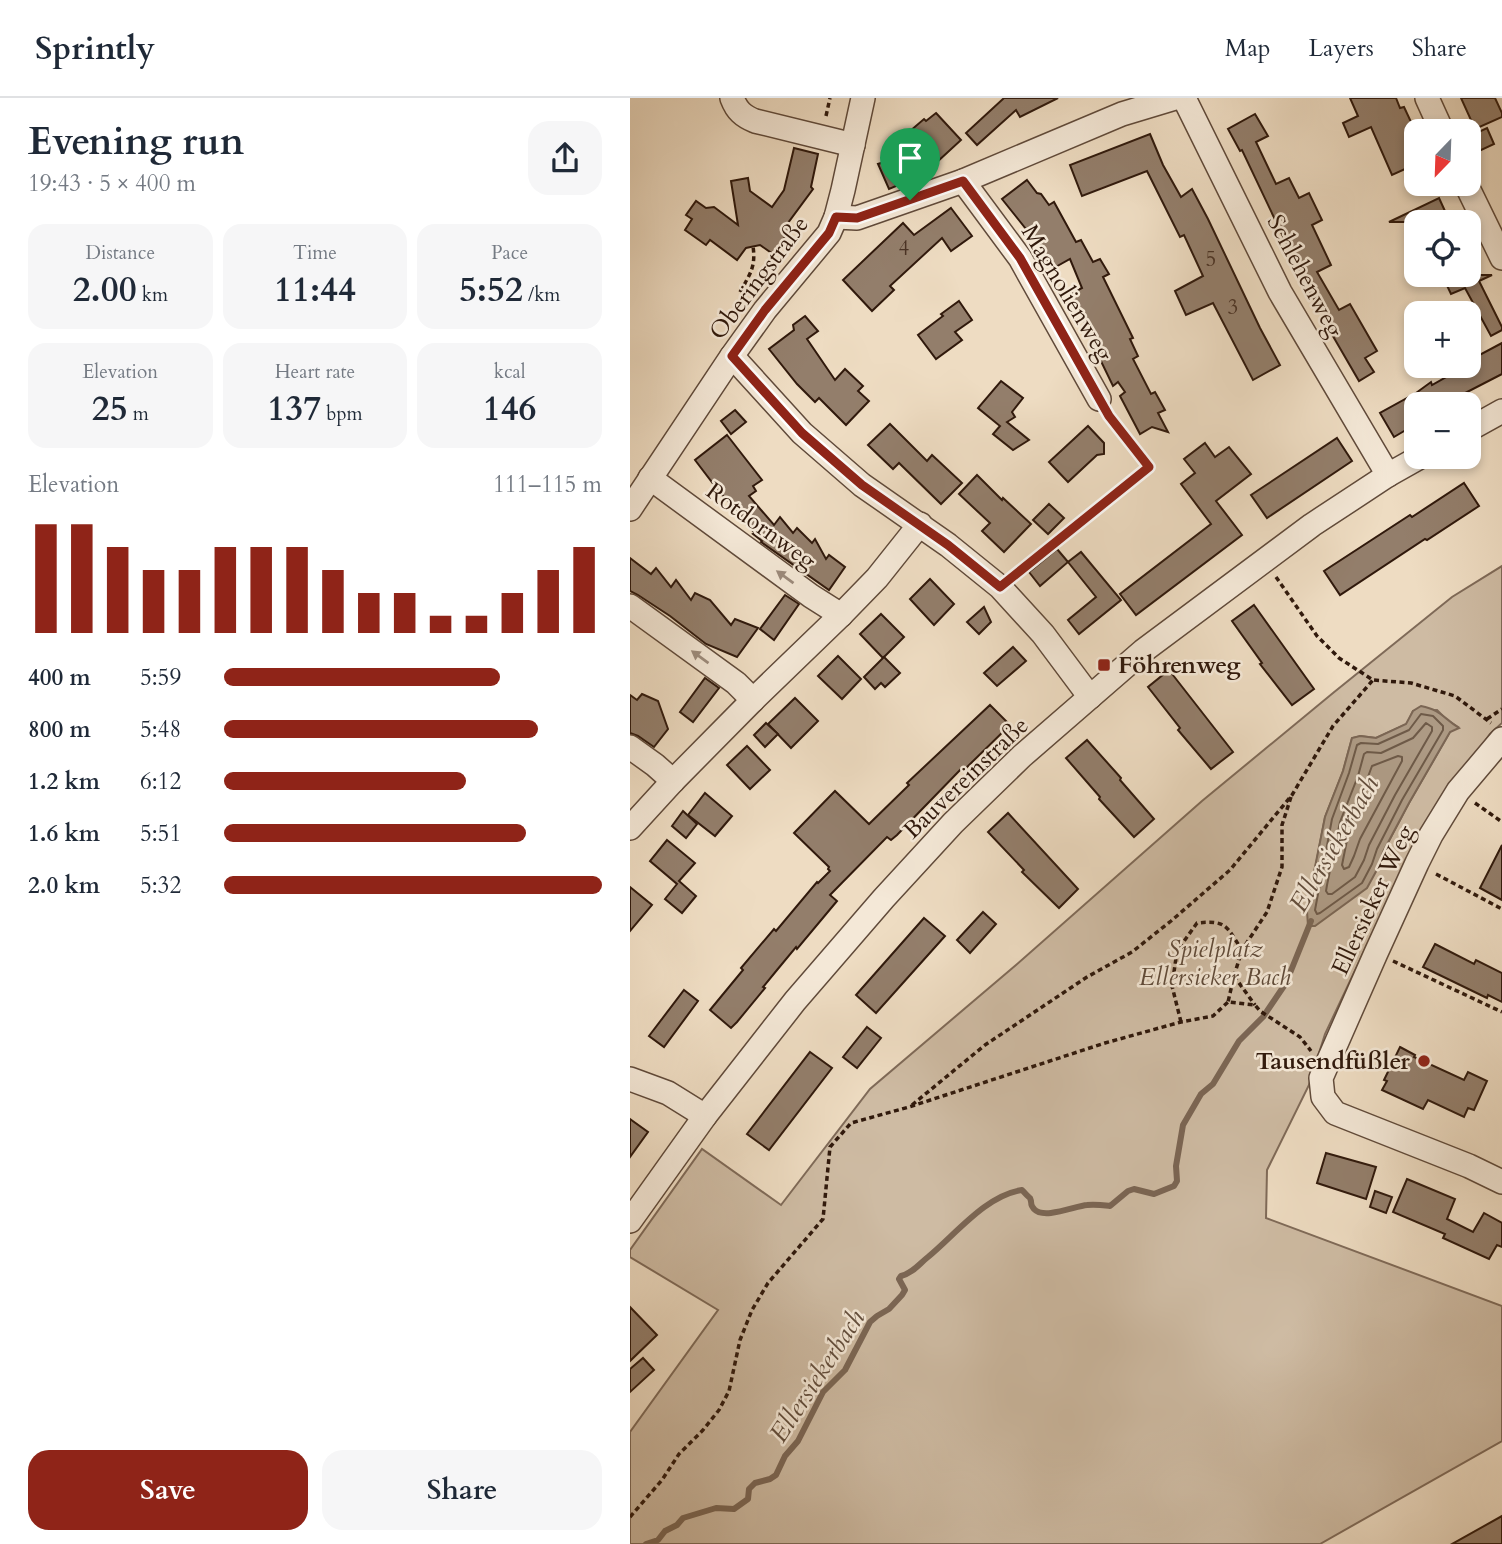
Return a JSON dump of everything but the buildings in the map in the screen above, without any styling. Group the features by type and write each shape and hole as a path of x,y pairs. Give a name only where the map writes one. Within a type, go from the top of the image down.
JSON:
{"street":[{"path":"732,98 743,116 755,121 853,145"},
{"name":"Oberingstraße","path":"630,509 765,310 829,233 836,217 863,98"},
{"path":"836,217 857,218 963,181 1122,114 1175,98"},
{"name":"Schlehenweg","path":"1184,98 1280,292 1388,474"},
{"path":"1427,98 1437,119"},
{"name":"Magnolienweg","path":"963,181 1020,258 1098,399"},
{"path":"1472,196 1502,258"},
{"path":"732,356 802,433 862,485 920,524 1000,587 1043,634 1090,697"},
{"path":"1481,423 1502,411"},
{"name":"Bauvereinstraße","path":"630,1221 705,1116 795,1000 953,823 1012,766 1143,651 1312,525 1404,466"},
{"name":"Rotdornweg","path":"650,478 841,615"},
{"path":"630,828 753,700 877,578 920,524"},
{"path":"630,606 736,683 753,700"},
{"name":"Ellersieker Weg","path":"1502,739 1458,791 1416,863 1321,1078 1323,1097 1335,1113 1469,1166 1502,1182"},
{"path":"630,747 673,781"},
{"path":"630,1079 668,1093 705,1116"}],"path":[{"path":"740,292 752,270 755,259 753,246"},
{"path":"1000,587 1149,467 1098,399"},
{"path":"1265,561 1317,636 1339,658 1373,680 1411,683 1455,696 1488,719 1502,709"},
{"path":"909,1107 985,1045 1087,976 1132,951 1230,870 1292,795 1333,726 1373,680"},
{"path":"1458,791 1502,822"},
{"path":"630,1517 662,1480 679,1454 704,1430 719,1410 729,1391 740,1340 752,1310 768,1283 823,1219 830,1147 851,1123 1105,1044 1213,1016 1228,1002 1242,950 1267,912 1282,867 1282,825 1292,795"},
{"path":"1416,863 1502,909"},
{"path":"1181,1023 1172,986 1177,951 1197,923 1214,921 1226,926 1242,950"},
{"path":"1376,953 1502,1012"},
{"path":"1234,976 1260,1011 1300,1037"},
{"path":"1228,1002 1255,1005"}],"green space":[{"name":"Spielplatz Ellersieker Bach","path":"1502,566 1502,723 1490,734 1419,835 1325,1034 1309,1085 1267,1170 1266,1218 1502,1306 1502,1441 1320,1544 630,1544 630,1432 718,1310 630,1257 630,1250 702,1149 781,1205 870,1089 1202,801 1452,597","holes":["1437,710 1458,727 1450,732 1409,803 1383,852 1379,866 1307,911 1325,817 1343,771 1352,738 1376,738 1407,724 1413,711"]}],"water":[{"path":"1421,706 1437,712 1459,728 1450,732 1409,803 1367,888 1315,926 1308,926 1307,911 1325,817 1343,771 1352,738 1376,738 1406,724 1413,711"}],"waterway":[{"name":"Ellersiekerbach","path":"646,1544 658,1540 665,1531 677,1525 683,1518 716,1508 734,1509 748,1499 749,1489 755,1483 776,1475 785,1456 798,1441 823,1392 845,1370 870,1322 889,1309 902,1295 905,1290 899,1279 901,1276 916,1268 996,1199 1022,1190 1030,1198 1034,1209 1039,1212 1060,1212 1087,1205 1110,1206 1134,1189 1154,1194 1174,1186 1177,1181 1176,1166 1183,1125 1201,1094 1213,1084 1239,1041 1263,1017 1286,983 1311,921"}],"place":[{"name":"Föhrenweg","path":"1104,665"},
{"name":"Tausendfüßler","path":"1424,1061"}],"route":[{"path":"963,181 1020,258 1098,399 1149,467 1000,587 920,524 862,485 802,433 732,356 765,310 829,233 836,217 857,218 910,200 963,181"}]}
